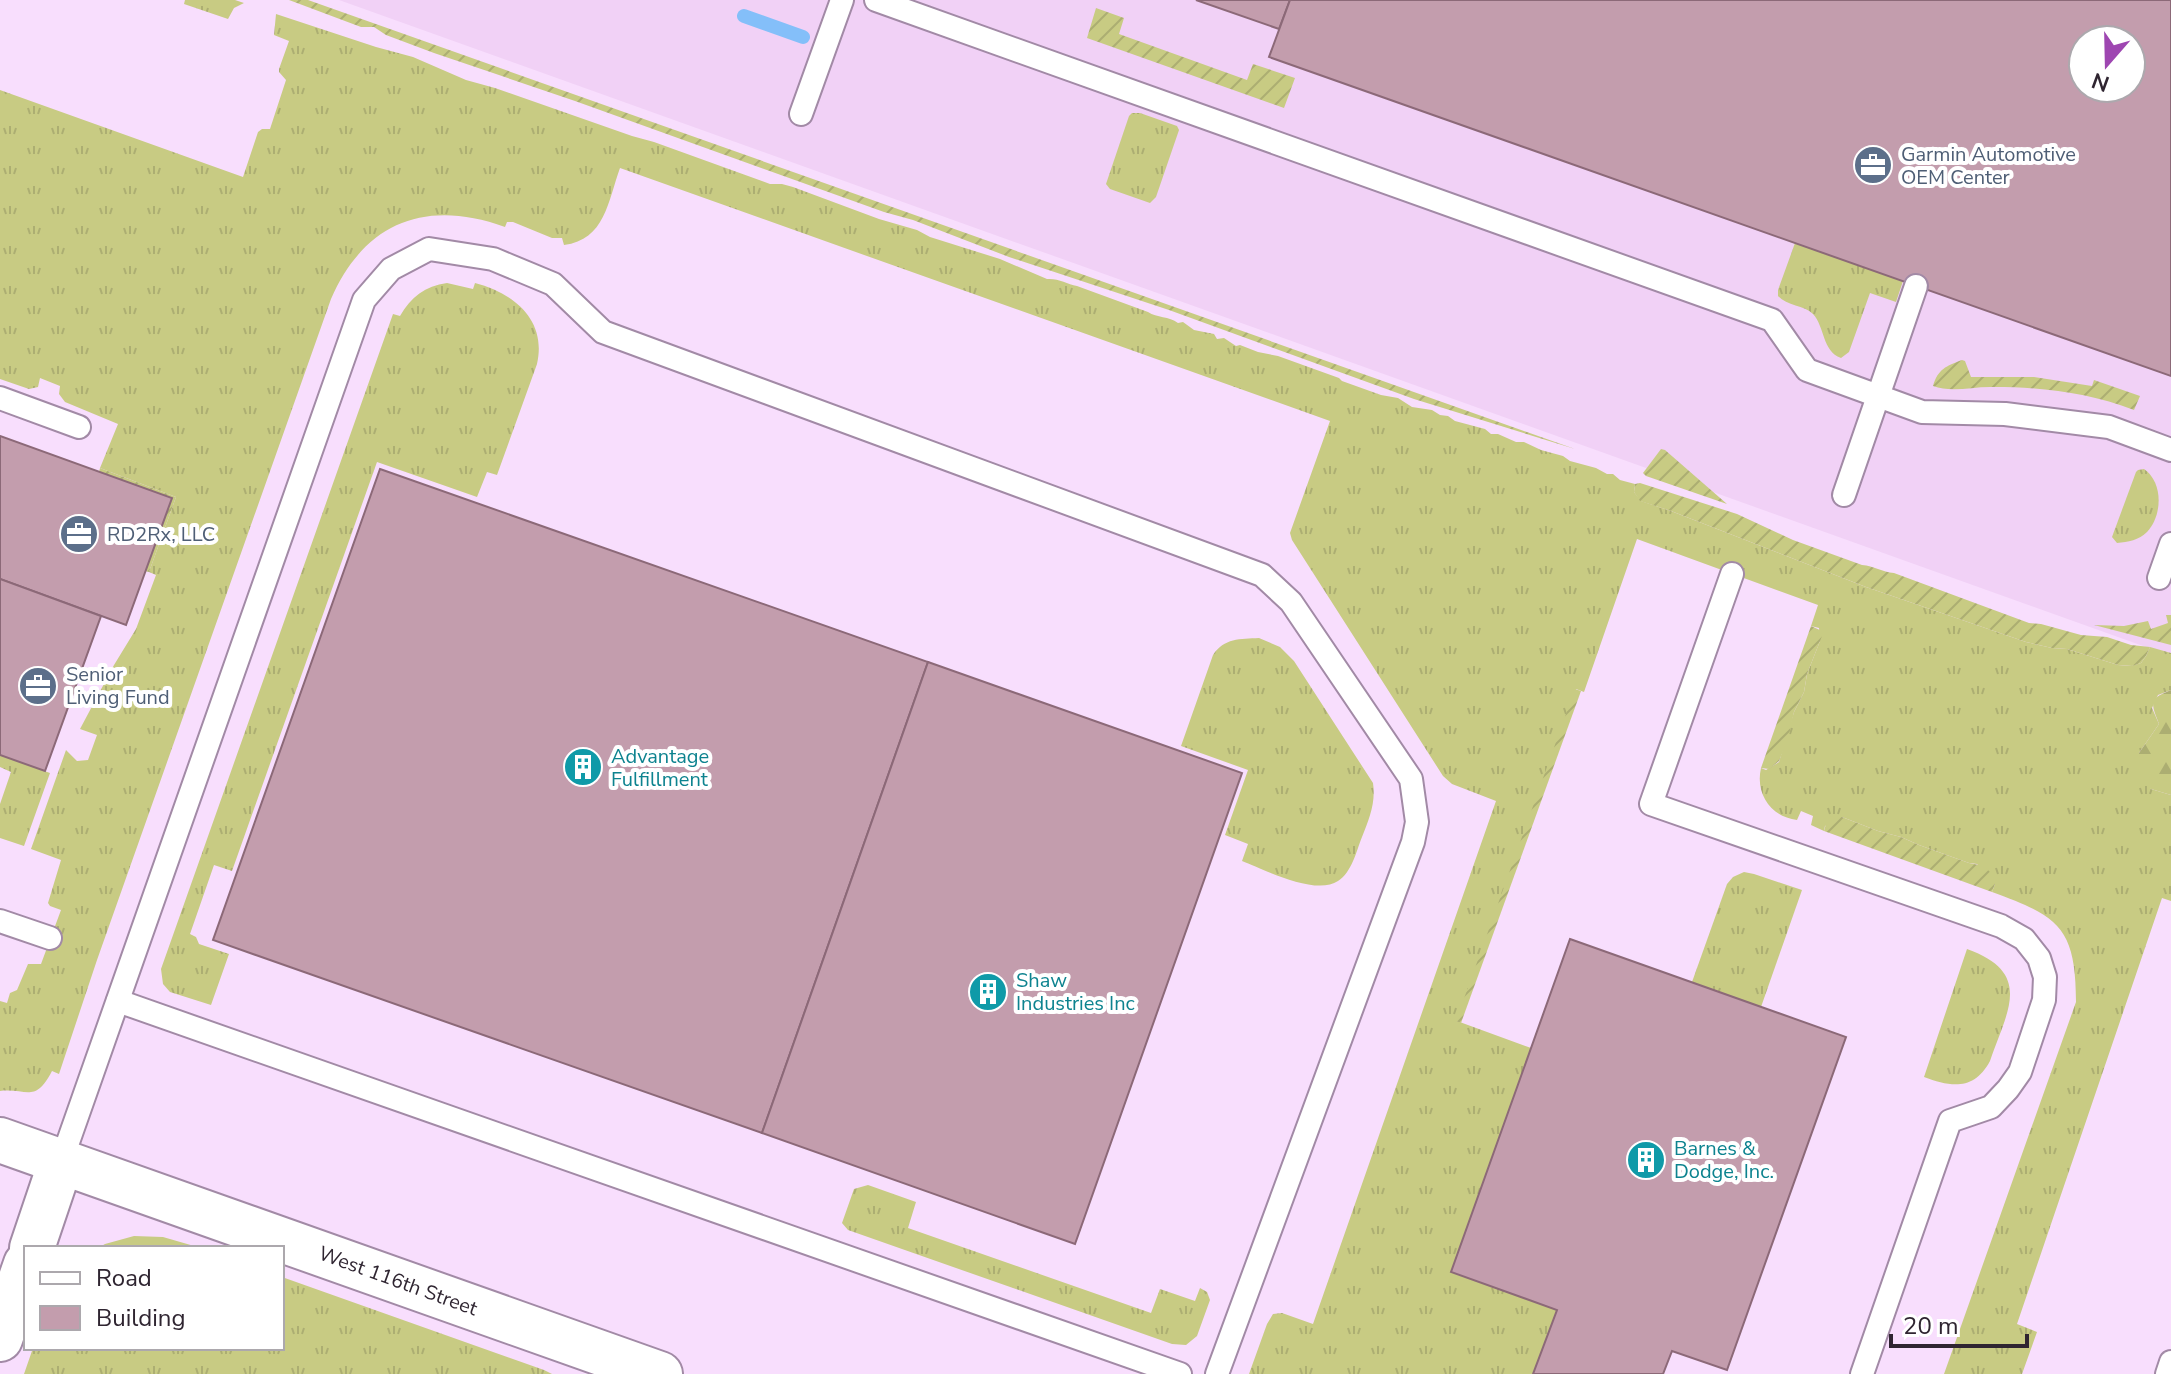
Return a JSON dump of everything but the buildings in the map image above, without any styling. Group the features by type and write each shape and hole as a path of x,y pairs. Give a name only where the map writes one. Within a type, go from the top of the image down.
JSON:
{"street":[{"name":"West 116th Street","path":"0,1140 660,1374"},
{"path":"33,1246 61,1162"},
{"path":"0,1339 24,1270"}],"lane":[{"path":"801,114 842,0"},
{"path":"876,0 1772,320 1807,370 1922,412 2005,414 2109,427 2171,450"},
{"path":"61,1162 364,300 391,269 429,249 493,259 553,284 603,332 1262,575 1291,602 1411,779 1417,822 1413,842 1217,1374"},
{"path":"1844,495 1916,286"},
{"path":"0,398 79,427"},
{"path":"2159,578 2171,544"},
{"path":"1732,574 1651,804 2001,926 2024,939 2039,958 2045,977 2044,1000 2020,1072 1991,1107 1950,1121 1862,1374"},
{"path":"0,921 50,938"},
{"path":"118,1001 1180,1374"},
{"path":"2167,1374 2171,1362"}],"shaded area":[{"path":"339,0 2171,0 2171,656"}],"green space":[{"path":"185,0 235,0 244,3 234,8 228,19 184,4"},
{"path":"289,0 308,0 1575,449 1414,399 434,53 386,35 374,27 361,27"},
{"path":"1096,8 1124,18 1119,34 1247,80 1253,64 1295,78 1284,108 1087,38"},
{"path":"276,14 413,57 466,80 770,184 793,187 1000,259 1047,279 1059,280 1178,323 1183,322 1194,330 1214,334 1217,339 1224,338 1236,346 1278,356 1381,395 1398,398 1412,407 1432,410 1491,434 1524,442 1635,484 1634,492 1641,501 1866,587 2026,642 2131,666 2141,663 2150,647 2171,653 2171,690 2158,695 2152,708 2159,724 2139,753 2151,789 2171,795 2171,901 2162,898 2017,1324 2037,1332 2022,1374 1944,1374 2076,1002 2075,977 2067,941 2048,918 1992,892 1995,884 1977,864 1842,817 1825,826 1824,831 1811,825 1813,816 1801,811 1797,820 1773,809 1760,787 1761,768 1766,770 1779,762 1794,712 1804,692 1807,674 1820,641 1819,628 1811,626 1818,605 1637,539 1584,692 1576,689 1457,1021 1531,1048 1451,1272 1557,1310 1533,1374 1249,1374 1273,1314 1282,1313 1313,1324 1496,801 1452,784 1443,776 1292,540 1290,533 1330,421 620,168 603,217 588,236 578,242 564,245 562,238 552,238 513,222 507,222 505,227 450,215 425,217 402,223 380,235 345,272 331,299 59,1074 52,1071 35,1091 0,1091 0,1001 7,1003 10,993 17,990 28,964 41,964 61,910 48,903 61,860 31,849 66,750 77,761 88,760 97,735 80,729 136,629 156,575 149,572 176,497 100,468 118,424 65,402 59,394 60,386 40,378 38,387 29,389 0,379 0,90 243,177 258,132 270,129 286,80 279,69 289,41 274,35"},
{"path":"1132,113 1177,126 1179,130 1156,197 1150,203 1110,189 1106,184"},
{"path":"1795,243 1903,281 1896,302 1870,293 1849,352 1841,358 1830,350 1813,314 1778,296"},
{"path":"447,283 473,289 475,283 503,294 524,311 537,334 537,364 497,475 487,472 477,497 377,462 232,871 214,865 190,934 196,937 199,944 229,954 211,1005 170,992 163,984 161,969 393,314 400,316 419,294"},
{"path":"1962,360 1971,377 2034,377 2092,386 2094,380 2140,396 2134,410 2083,395 2048,390 1994,387 1948,389 1933,386 1943,369"},
{"path":"1661,449 1727,504 1646,476 1643,473"},
{"path":"100,468 176,497 149,572 145,571 172,498 99,472"},
{"path":"2144,469 2158,490 2156,517 2144,535 2117,543 2112,537 2136,472"},
{"path":"1635,484 1737,514 1793,540 2029,623 2150,647 2141,663 2132,666 2026,642 1866,587 1640,501 1634,492"},
{"path":"2166,615 2171,615 2171,645 2094,625 2124,626 2148,621 2151,629 2168,623"},
{"path":"1811,626 1822,631 1822,636 1807,674 1804,692 1794,712 1788,739 1779,761 1769,769 1761,768"},
{"path":"1259,638 1280,647 1294,661 1373,783 1371,811 1353,861 1343,877 1329,885 1304,884 1242,861 1248,844 1225,835 1248,770 1181,746 1217,649 1227,642"},
{"path":"1575,689 1581,691 1461,1023 1456,1021"},
{"path":"2171,690 2171,795 2151,789 2139,774 2139,753 2159,724 2153,702"},
{"path":"0,755 50,773 24,846 0,838 0,804 11,772 0,767"},
{"path":"1842,817 1984,866 1995,877 1992,892 1824,831 1827,820"},
{"path":"1744,872 1802,890 1761,1007 1692,982 1727,884"},
{"path":"1967,949 1988,959 2001,970 2008,982 2008,1010 1984,1071 1969,1082 1943,1083 1924,1077"},
{"path":"868,1185 916,1202 908,1228 1151,1313 1160,1289 1195,1301 1200,1288 1207,1292 1210,1300 1197,1336 1186,1345 1172,1344 848,1230 842,1223 854,1189"},
{"path":"134,1236 163,1237 194,1246 102,1246"},
{"path":"284,1278 552,1374 24,1374 32,1350 284,1350"}],"waterway":[{"path":"744,16 803,37"}],"place":[{"name":"Garmin Automotive OEM Center","path":"1873,165"},
{"name":"RD2Rx, LLC","path":"79,534"},
{"name":"Senior Living Fund","path":"38,686"},
{"name":"Advantage Fulfillment","path":"583,767"},
{"name":"Shaw Industries Inc","path":"988,992"},
{"name":"Barnes & Dodge, Inc.","path":"1646,1160"}]}
